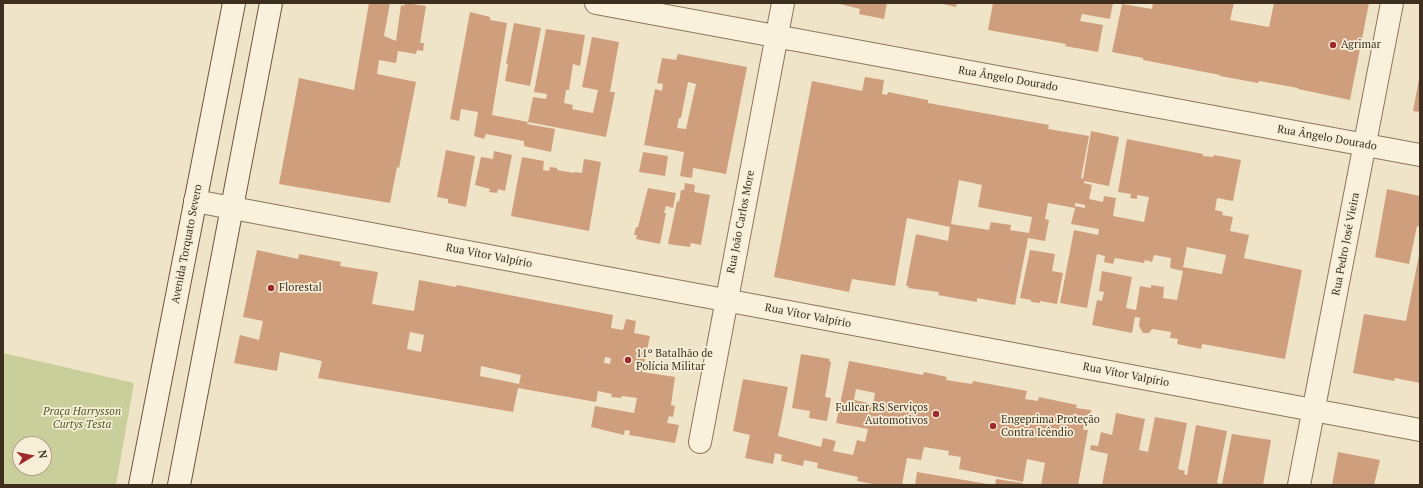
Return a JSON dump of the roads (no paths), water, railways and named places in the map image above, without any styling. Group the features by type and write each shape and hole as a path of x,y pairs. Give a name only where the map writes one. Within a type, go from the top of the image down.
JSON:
{"street":[{"name":"Avenida Torquato Severo","path":"140,485 234,3"},
{"path":"179,485 271,3"},
{"name":"Rua Ângelo Dourado","path":"596,3 1420,155"},
{"name":"Rua João Carlos More","path":"700,442 783,3"},
{"name":"Rua Pedro José Vieira","path":"1299,485 1392,3"},
{"name":"Rua Vítor Valpírio","path":"195,201 1420,430"}],"place":[{"name":"Agrimar","path":"1333,45"},
{"name":"Florestal","path":"271,288"},
{"name":"11º Batalhão de Polícia Militar","path":"628,360"},
{"name":"Fullcar RS Serviços Automotivos","path":"936,414"},
{"name":"Engeprima Proteção Contra Icêndio","path":"993,426"}],"park label":[{"name":"Praça Harrysson Curtys Testa","path":"82,418"}]}
